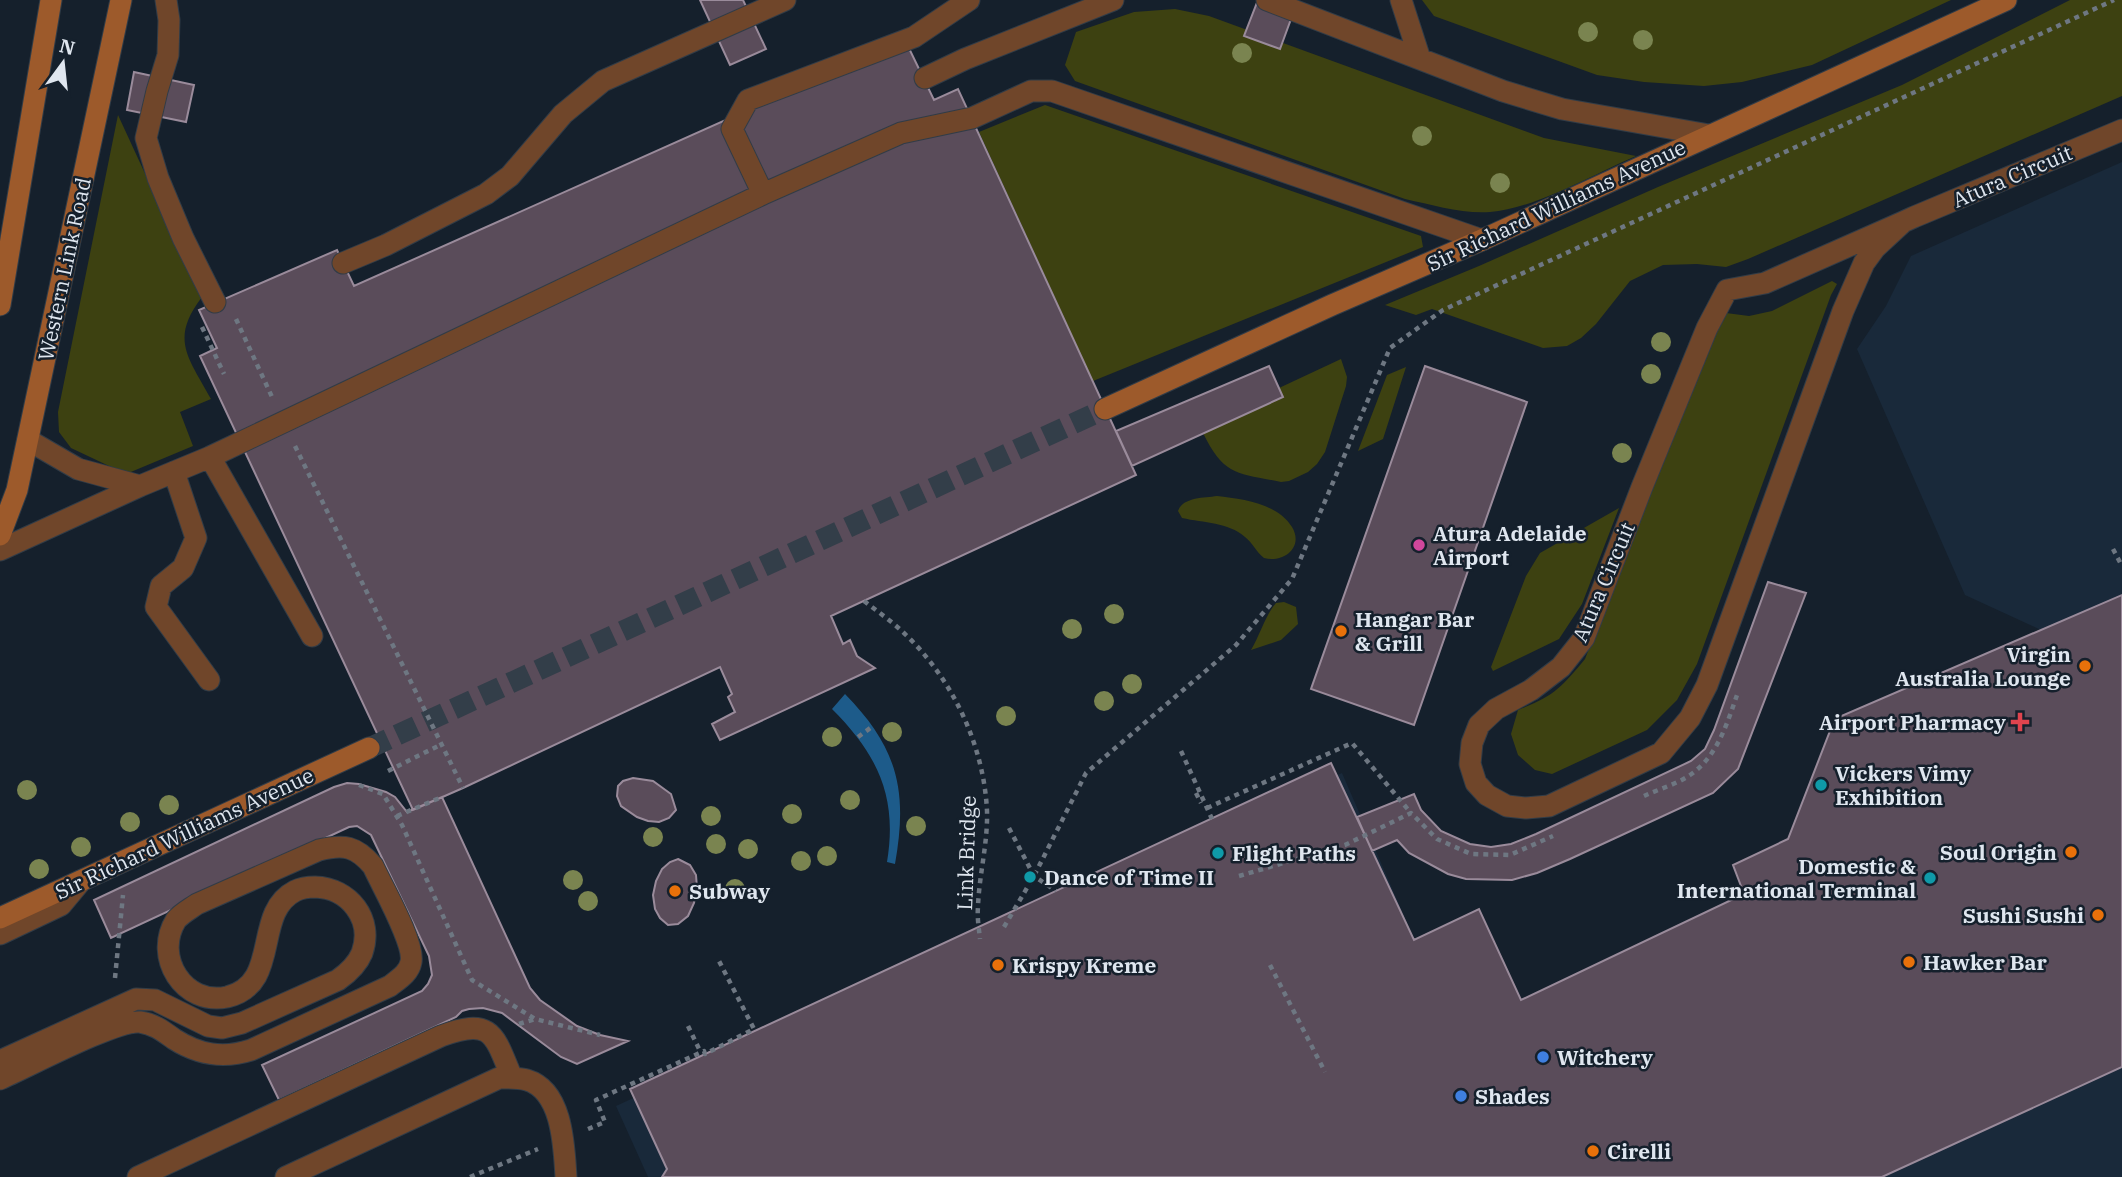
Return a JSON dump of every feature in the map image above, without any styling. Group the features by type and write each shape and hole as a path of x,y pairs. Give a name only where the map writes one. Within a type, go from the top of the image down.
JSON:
{"main road":[{"path":"0,305 51,0"},
{"name":"Western Link Road","path":"0,535 17,490 121,0"},
{"name":"Sir Richard Williams Avenue","path":"1105,409 2006,0"},
{"name":"Sir Richard Williams Avenue","path":"0,918 369,748"}],"lane":[{"path":"166,0 169,20 168,55 146,138 158,178 183,238 215,302"},
{"path":"343,263 386,245 486,194 510,176 563,114 603,80 785,0"},
{"path":"763,194 732,129 748,100 914,37 969,0"},
{"path":"925,78 1114,0"},
{"path":"1267,0 1503,91 1562,109 1709,135"},
{"path":"1401,0 1420,59"},
{"path":"0,550 284,423 763,194 901,133 972,118 1031,91 1052,92 1482,240"},
{"name":"Atura Circuit","path":"1903,222 1875,248 1864,263 1843,311 1707,685 1690,718 1661,753 1549,806 1507,806 1487,795 1476,783 1470,764 1472,743 1479,725 1496,709 1531,690 1561,667 1584,638 1702,340 1727,290 1765,283 1903,222 2122,130"},
{"path":"28,440 78,469 139,486"},
{"path":"210,457 312,635"},
{"path":"174,472 196,538 183,568 161,586 156,607 209,680"},
{"path":"0,1061 136,999 155,1000 208,1026 222,1028 242,1023 338,980 351,970 362,954 364,927 362,916 353,902 339,891 324,888 307,887 282,899 274,914 259,972 250,984 237,994 216,998 183,985 173,972 169,958 168,944 172,930 183,913 197,904 319,850 336,846 350,848 364,855 373,866 411,946 411,962 405,975 390,986 251,1050 220,1056 200,1053 152,1025 131,1022 107,1030 0,1079"},
{"path":"0,933 61,905 81,881"},
{"path":"138,1177 463,1028 486,1030 499,1048 512,1078"},
{"path":"285,1177 499,1079 512,1078 525,1079 536,1084 557,1113 563,1139 566,1177"}],"path":[{"path":"1004,927 1034,876 1086,772 1236,645 1292,579 1390,348 1443,310 2114,0"},
{"path":"235,316 284,423 463,788"},
{"path":"2113,549 2122,566"},
{"name":"Link Bridge","path":"864,601 906,635 942,677 978,755 987,811 978,909 980,939"},
{"path":"858,737 873,726"},
{"path":"1206,808 1352,743 1411,813"},
{"path":"1181,751 1211,819 1196,793"},
{"path":"359,785 383,794 397,816 472,981 535,1019 600,1035"},
{"path":"397,816 442,797"},
{"path":"1009,828 1034,876 1056,891"},
{"path":"115,981 123,895"},
{"path":"470,1177 605,1122 596,1100 704,1051 705,1054 754,1029 719,961"},
{"path":"1270,965 1325,1072"},
{"path":"514,1026 535,1019"},
{"path":"688,1026 702,1055"}],"shaded area":[{"name":"Domestic & International Terminal","path":"2122,162 2122,1177 648,1177 616,1106 1342,773 1414,939 1479,909 1521,1000 1744,894 1733,865 1788,839 1830,732 1839,717 2041,630 1965,595 1857,349 1886,306 1911,256"}],"green space":[{"path":"1422,0 1951,0 1812,65 1742,82 1704,86 1644,82 1597,75 1434,16"},
{"path":"2070,0 2122,0 2122,96 1748,259 1726,267 1663,265 1630,281 1596,324 1567,346 1543,348 1432,309 1416,315 1385,305 1902,85"},
{"path":"1175,9 1209,16 1544,138 1636,156 1525,205 1490,212 1458,210 1405,199 1075,81 1065,65 1076,32 1134,12"},
{"path":"1045,105 1421,236 1423,247 1093,381 979,132"},
{"path":"118,115 202,297 186,325 186,349 211,399 180,412 193,446 126,474 71,448 59,432 58,412"},
{"path":"1832,281 1837,284 1697,664 1677,700 1647,730 1552,774 1535,770 1518,755 1511,734 1518,710 1556,690 1585,659 1712,336 1726,313 1749,316 1772,311"},
{"path":"1341,359 1347,377 1346,386 1325,452 1308,472 1281,482 1243,474 1225,465 1218,458 1203,433 1282,397 1279,388"},
{"path":"1406,367 1383,439 1358,451 1387,375"},
{"path":"1217,496 1258,504 1277,512 1292,527 1296,541 1294,547 1285,556 1264,558 1248,539 1231,528 1182,518 1178,511 1189,501"},
{"path":"1619,508 1582,604 1559,639 1493,671 1491,667 1526,576 1540,553"},
{"path":"1284,602 1296,607 1298,624 1281,640 1251,650 1272,608 1276,603"}],"water":[{"path":"845,694 877,733 895,772 900,814 895,864 887,862 889,817 880,778 861,743 832,709"}],"building":[{"path":"700,0 743,0 766,49 730,65"},
{"path":"1258,0 1298,0 1280,49 1244,36"},
{"path":"905,40 934,100 958,89 1136,475 831,616 843,644 850,640 857,656 875,668 720,740 712,724 735,712 728,697 732,694 720,667 413,810 200,356 217,348 199,310 337,250 354,286"},
{"path":"134,72 194,85 186,122 127,110"},
{"path":"1269,366 1283,397 1132,466 1116,431"},
{"name":"Atura Adelaide Airport","path":"1425,366 1527,402 1414,725 1311,689"},
{"path":"1768,582 1806,593 1738,769 1713,793 1570,859 1512,880 1466,879 1448,874 1409,853 1397,840 1372,851 1357,817 1414,794 1421,810 1441,831 1470,844 1491,847 1511,844 1536,834 1691,761 1705,749 1714,730"},
{"name":"Domestic & International Terminal","path":"2122,595 2122,1067 1882,1177 662,1177 667,1169 630,1089 1331,763 1414,940 1479,909 1521,1000 1744,894 1733,865 1788,839 1830,731 1839,717"},
{"path":"633,778 653,781 671,794 676,810 669,818 659,822 648,821 621,806 617,796 618,786"},
{"path":"347,783 386,792 395,797 407,812 442,797 530,988 540,1000 577,1026 600,1035 628,1041 577,1064 561,1057 502,1013 483,1008 469,1009 279,1100 262,1065 422,991 432,975 429,956 371,835 357,826 349,827 111,938 94,900"},
{"name":"Subway","path":"678,859 690,865 696,875 697,888 688,916 678,924 668,925 655,909 653,895 662,869"}],"tunnel":[{"path":"369,748 1105,409"}],"place":[{"name":"Atura Adelaide Airport","path":"1419,545"},
{"name":"Hangar Bar & Grill","path":"1341,631"},
{"name":"Virgin Australia Lounge","path":"2085,666"},
{"name":"Airport Pharmacy","path":"2020,722"},
{"name":"Vickers Vimy Exhibition","path":"1821,785"},
{"name":"Soul Origin","path":"2071,852"},
{"name":"Flight Paths","path":"1218,853"},
{"name":"Dance of Time II","path":"1030,877"},
{"name":"Domestic & International Terminal","path":"1930,878"},
{"name":"Subway","path":"675,891"},
{"name":"Sushi Sushi","path":"2098,915"},
{"name":"Hawker Bar","path":"1909,962"},
{"name":"Krispy Kreme","path":"998,965"},
{"name":"Witchery","path":"1543,1057"},
{"name":"Shades","path":"1461,1096"},
{"name":"Cirelli","path":"1593,1151"}]}
